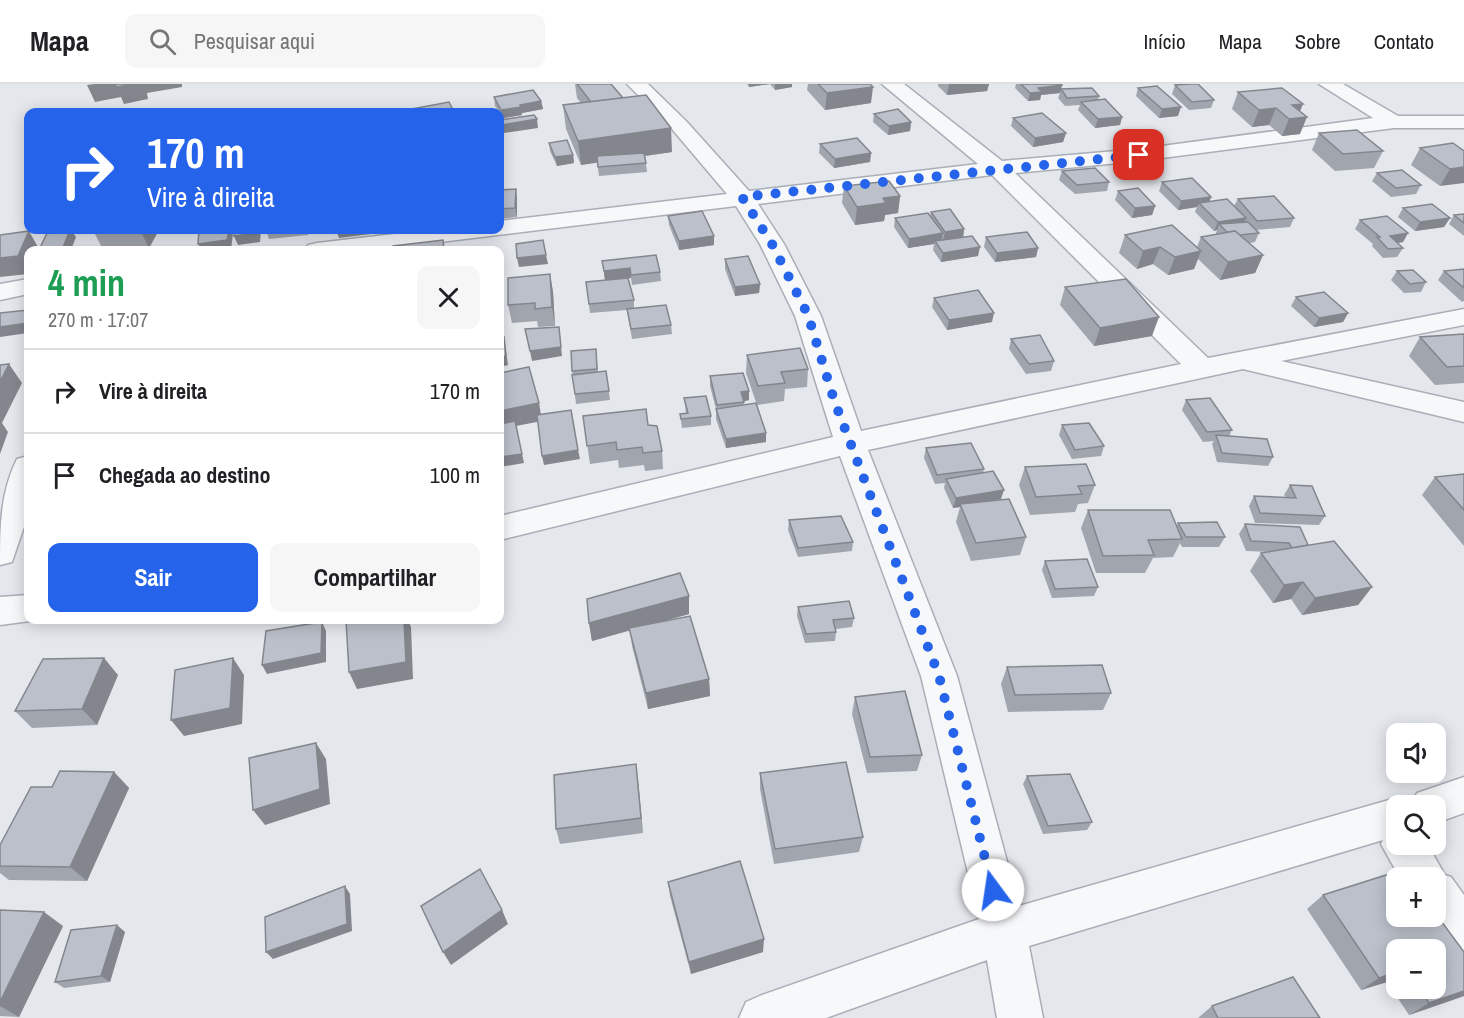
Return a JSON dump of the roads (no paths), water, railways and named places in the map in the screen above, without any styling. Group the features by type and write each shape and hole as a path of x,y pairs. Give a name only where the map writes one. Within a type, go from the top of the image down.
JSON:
{"street":[{"path":"637,84 679,125 742,197 772,244 808,315 834,400 853,443 939,676 1004,933 1020,1018"},
{"path":"892,84 997,168 1202,368"},
{"path":"1329,84 1394,122"},
{"path":"504,227 742,197 997,168 1139,155 1394,122 1464,122"},
{"path":"351,246 451,234"},
{"path":"0,292 24,289"},
{"path":"504,527 853,443 1202,368 1244,362 1464,317"},
{"path":"1244,362 1464,412"},
{"path":"0,553 24,479"},
{"path":"0,611 24,609"},
{"path":"1446,801 1464,795"},
{"path":"762,1018 1004,933 1386,832"},
{"path":"1446,907 1464,933"}]}
